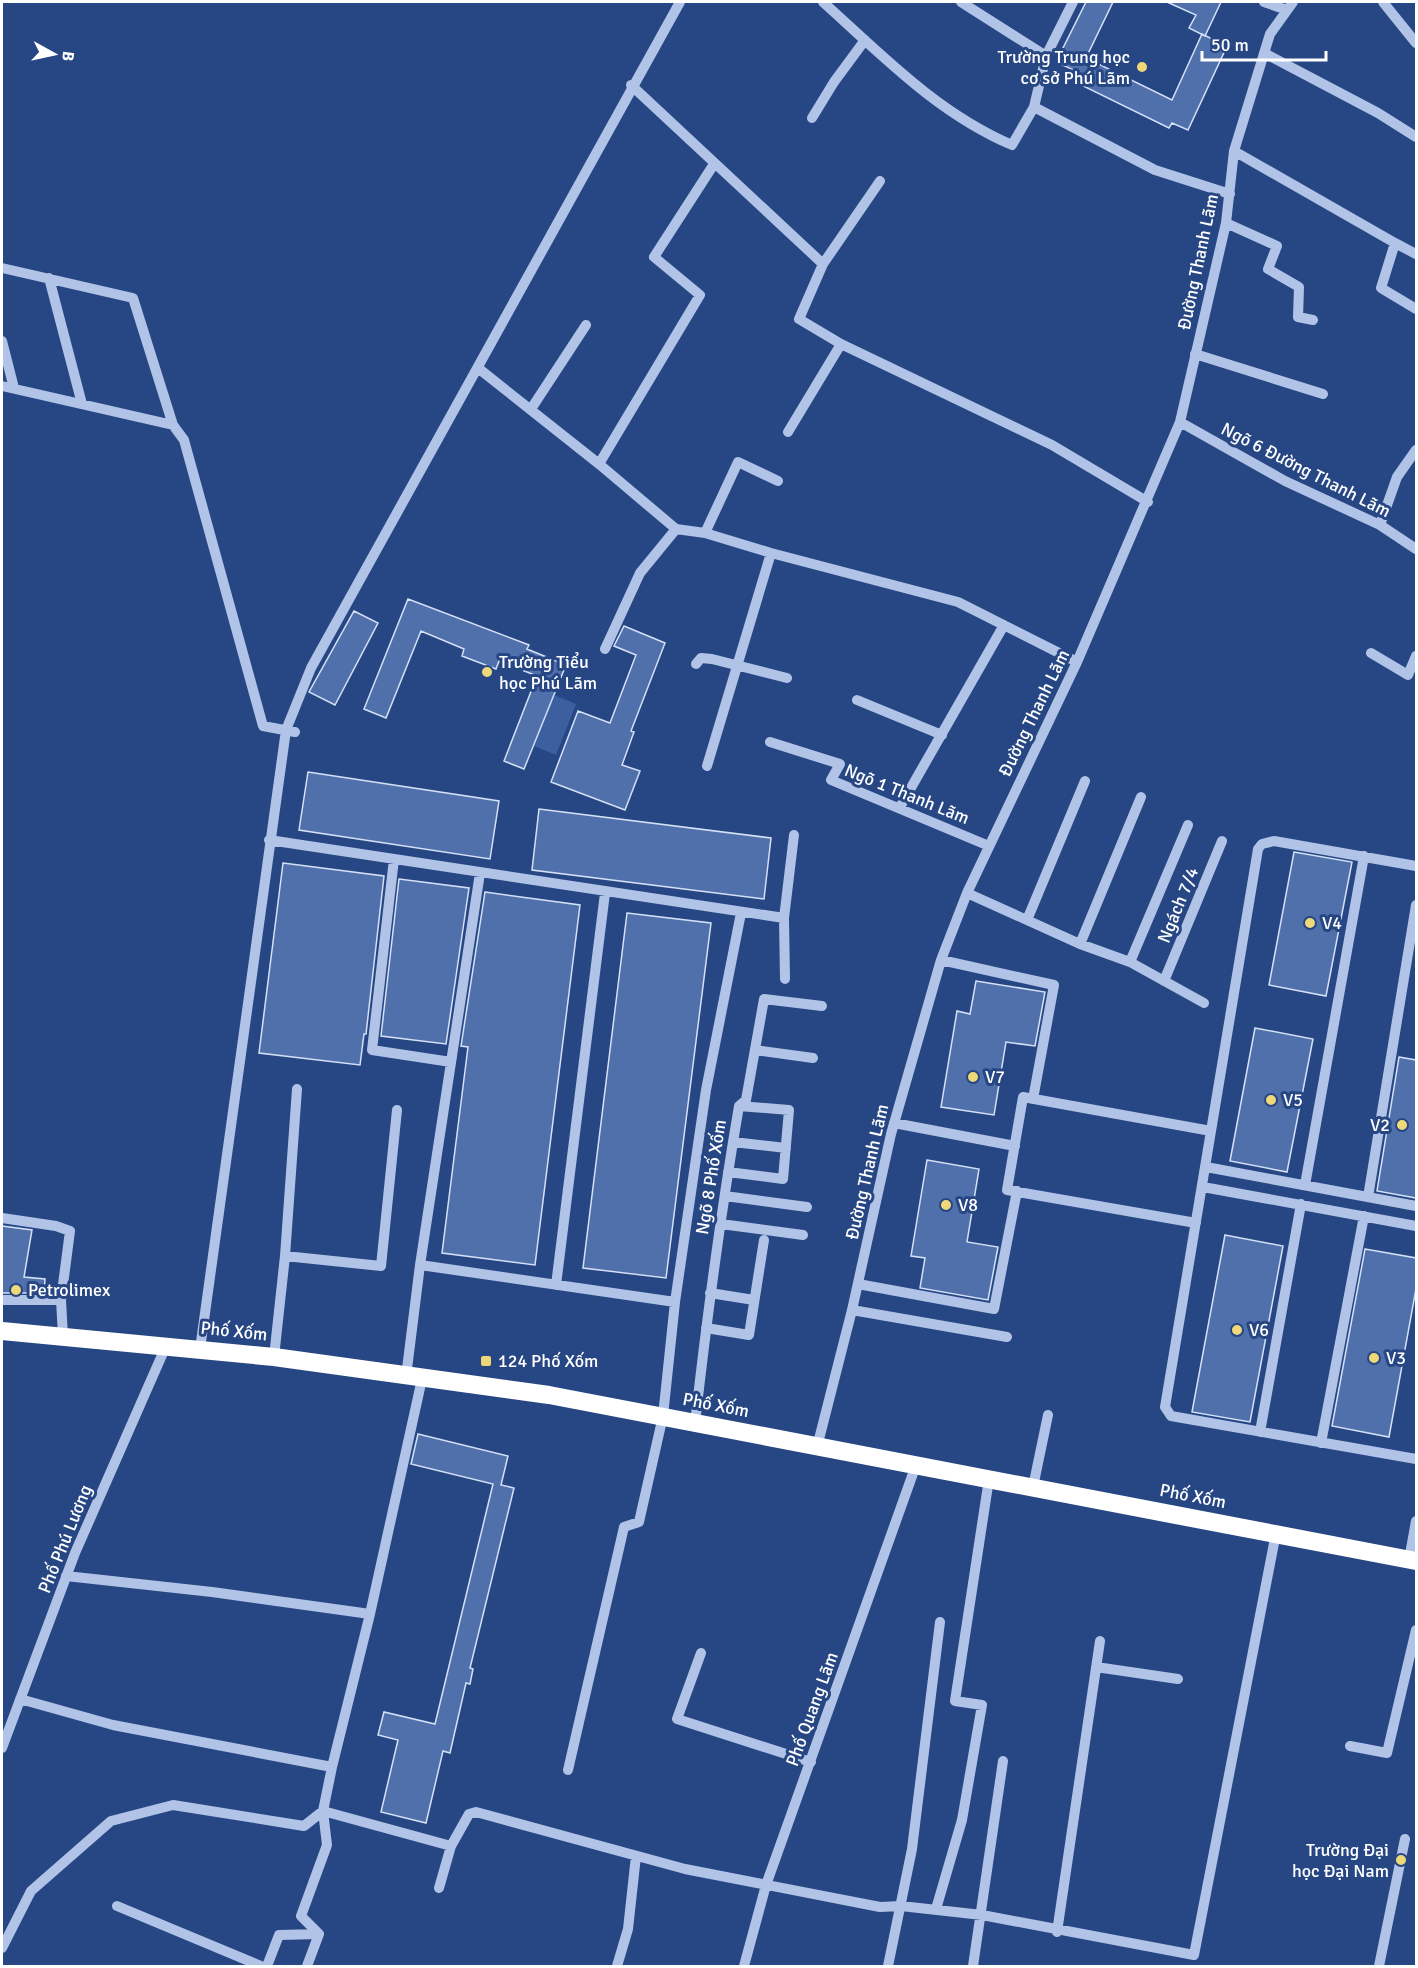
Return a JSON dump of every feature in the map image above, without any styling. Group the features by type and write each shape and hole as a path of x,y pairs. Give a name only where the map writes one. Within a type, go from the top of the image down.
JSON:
{"highway":[{"name":"Phố Xốm","path":"2,1330 274,1357 549,1395 1413,1560"}],"street":[{"path":"200,1349 269,840 291,731 311,668 478,368 631,85 680,2"},
{"path":"822,2 933,101 1012,145 1034,107 1046,56 1073,2"},
{"path":"961,2 1046,56"},
{"path":"1264,2 1290,5"},
{"path":"1383,2 1416,43"},
{"name":"Đường Thanh Lãm","path":"817,1447 852,1310 894,1123 941,960 967,893 1077,662 1148,502 1180,422 1226,223 1234,151 1270,34 1290,5"},
{"path":"813,118 834,82 865,40"},
{"path":"1264,53 1378,113 1416,137"},
{"path":"631,85 823,264"},
{"path":"1034,107 1155,170 1230,194"},
{"path":"1234,151 1416,254"},
{"path":"599,464 700,295 654,257 714,164"},
{"path":"880,181 823,264 799,319 842,344 1052,445 1148,502"},
{"path":"1226,223 1277,246 1268,269 1299,287 1298,317 1313,320"},
{"path":"1395,243 1381,288 1416,309"},
{"path":"2,267 133,298 173,425 184,440 263,726 291,731"},
{"path":"48,279 81,404"},
{"path":"531,409 586,325"},
{"path":"2,341 14,388"},
{"path":"788,432 842,344"},
{"path":"1196,354 1323,394"},
{"path":"478,368 599,464 676,529 705,532 771,553 958,602 1077,662"},
{"path":"2,386 173,425"},
{"name":"Ngõ 6 Đường Thanh Lãm","path":"1180,422 1285,481 1380,525 1416,549"},
{"path":"1380,525 1397,477 1416,450"},
{"path":"705,532 738,462 778,481"},
{"path":"605,649 640,573 676,529"},
{"path":"707,766 771,553"},
{"path":"900,807 1004,625"},
{"path":"1371,653 1412,676 1416,656"},
{"path":"696,664 701,658 738,664 787,678"},
{"path":"857,700 942,735"},
{"name":"Ngõ 1 Thanh Lãm","path":"770,742 840,764 831,780 989,846"},
{"path":"1027,920 1084,781"},
{"path":"1080,944 1141,796"},
{"path":"1130,962 1188,825"},
{"path":"785,979 784,918 794,835"},
{"path":"269,840 605,893 784,918"},
{"path":"1416,866 1274,841 1262,844 1258,849 1166,1410 1171,1416 1416,1459"},
{"name":"Ngách 7/4","path":"1164,981 1222,842"},
{"path":"1305,1185 1364,856"},
{"path":"394,859 372,1050 451,1062"},
{"path":"319,1934 301,1916 327,1845 323,1811 370,1614 414,1378 420,1265 480,873"},
{"path":"556,1285 605,893"},
{"path":"967,893 1080,944 1130,962 1204,1003"},
{"path":"1368,1197 1416,905"},
{"path":"568,1770 624,1527 639,1522 663,1416 675,1302 706,1090 741,913"},
{"path":"941,960 1054,985 1033,1099"},
{"name":"Ngõ 8 Phố Xốm","path":"695,1423 710,1293 733,1142 739,1106 746,1100 764,999 822,1006"},
{"path":"755,1050 813,1058"},
{"path":"274,1357 285,1256 297,1089"},
{"path":"1196,1222 1007,1190 1023,1097 1211,1131"},
{"path":"729,1172 783,1179 789,1110 739,1106"},
{"path":"285,1256 381,1266 397,1110"},
{"path":"894,1123 1015,1146"},
{"path":"733,1142 786,1148"},
{"path":"1206,1167 1416,1206"},
{"path":"1203,1186 1416,1226"},
{"path":"858,1284 994,1309 1017,1191"},
{"path":"725,1196 807,1207"},
{"path":"1260,1432 1301,1204"},
{"path":"1321,1443 1364,1216"},
{"path":"2,1218 56,1226 70,1231 61,1300 63,1336"},
{"path":"721,1224 803,1235"},
{"path":"706,1328 749,1335 764,1240"},
{"path":"420,1265 675,1302"},
{"path":"710,1293 754,1300"},
{"path":"2,1300 61,1300"},
{"path":"852,1310 1007,1337"},
{"name":"Phố Phú Lương","path":"2,1748 66,1576 166,1346"},
{"path":"1033,1487 1048,1415"},
{"name":"Phố Quang Lãm","path":"744,1966 766,1885 916,1465"},
{"path":"936,1909 962,1820 982,1705 955,1701 989,1479"},
{"path":"1413,1560 1416,1521"},
{"path":"439,1888 451,1846 469,1814 476,1812 685,1869 880,1907 901,1906 982,1915 1057,1932 1194,1955 1276,1533"},
{"path":"66,1576 212,1592 370,1614"},
{"path":"888,1966 917,1814 940,1622"},
{"path":"1350,1746 1387,1753 1416,1630"},
{"path":"1057,1932 1100,1641"},
{"path":"701,1653 677,1719 811,1762"},
{"path":"1096,1667 1178,1679"},
{"path":"20,1699 113,1725 332,1767"},
{"path":"973,1966 1004,1761"},
{"path":"2,1948 31,1892 111,1821 173,1805 304,1826 323,1811"},
{"path":"323,1811 451,1846"},
{"path":"1379,1966 1405,1839"},
{"path":"617,1966 628,1929 636,1856"},
{"path":"117,1906 261,1966"},
{"path":"267,1966 279,1935 319,1934"},
{"path":"307,1966 319,1934"}],"shaded area":[{"path":"554,695 576,704 556,755 534,746"}],"building":[{"path":"1086,2 1113,2 1086,58 1172,100 1202,34 1227,46 1188,130 1172,123 1169,128 1073,81 1078,72 1056,62"},
{"path":"1167,2 1221,2 1205,36 1189,28 1196,15"},
{"path":"408,599 529,645 527,649 566,665 524,769 504,761 537,676 499,661 496,669 462,656 464,649 421,631 386,718 364,709"},
{"path":"354,611 378,623 335,705 309,692"},
{"path":"624,626 665,643 631,731 634,732 622,765 640,771 625,810 551,782 578,711 610,723 636,655 614,646"},
{"path":"308,772 499,801 490,859 299,830"},
{"path":"539,809 771,838 764,899 532,870"},
{"name":"V4","path":"1294,852 1352,862 1326,996 1269,985"},
{"path":"283,863 384,876 366,1034 364,1034 360,1065 259,1053"},
{"path":"399,879 469,888 446,1044 381,1036"},
{"path":"485,892 580,905 535,1265 442,1253 468,1047 461,1046"},
{"path":"627,913 711,923 666,1278 583,1268"},
{"name":"V7","path":"976,981 1045,992 1035,1046 1006,1042 994,1115 941,1107 957,1011 970,1014"},
{"name":"V5","path":"1255,1028 1313,1039 1287,1172 1230,1161"},
{"name":"V2","path":"1399,1057 1416,1060 1416,1198 1377,1191"},
{"name":"V8","path":"927,1160 979,1169 967,1242 998,1247 988,1300 920,1288 925,1258 911,1256"},
{"path":"2,1226 32,1230 24,1277 45,1279 44,1293 2,1293"},
{"name":"V6","path":"1225,1235 1283,1246 1250,1422 1192,1412"},
{"name":"V3","path":"1365,1249 1416,1258 1416,1289 1389,1437 1332,1426"},
{"path":"418,1434 508,1456 501,1485 514,1488 470,1668 473,1669 470,1684 466,1683 450,1753 443,1751 426,1823 381,1812 398,1740 378,1735 384,1712 435,1724 493,1484 411,1464"}],"place":[{"name":"Trường Trung học cơ sở Phú Lãm","path":"1142,67"},
{"name":"Trường Tiểu học Phú Lãm","path":"487,672"},
{"name":"V4","path":"1310,923"},
{"name":"V7","path":"973,1077"},
{"name":"V5","path":"1271,1100"},
{"name":"V2","path":"1402,1125"},
{"name":"V8","path":"946,1205"},
{"name":"Petrolimex","path":"16,1290"},
{"name":"V6","path":"1237,1330"},
{"name":"V3","path":"1374,1358"},
{"name":"124 Phố Xốm","path":"486,1361"},
{"name":"Trường Đại học Đại Nam","path":"1401,1860"}]}
